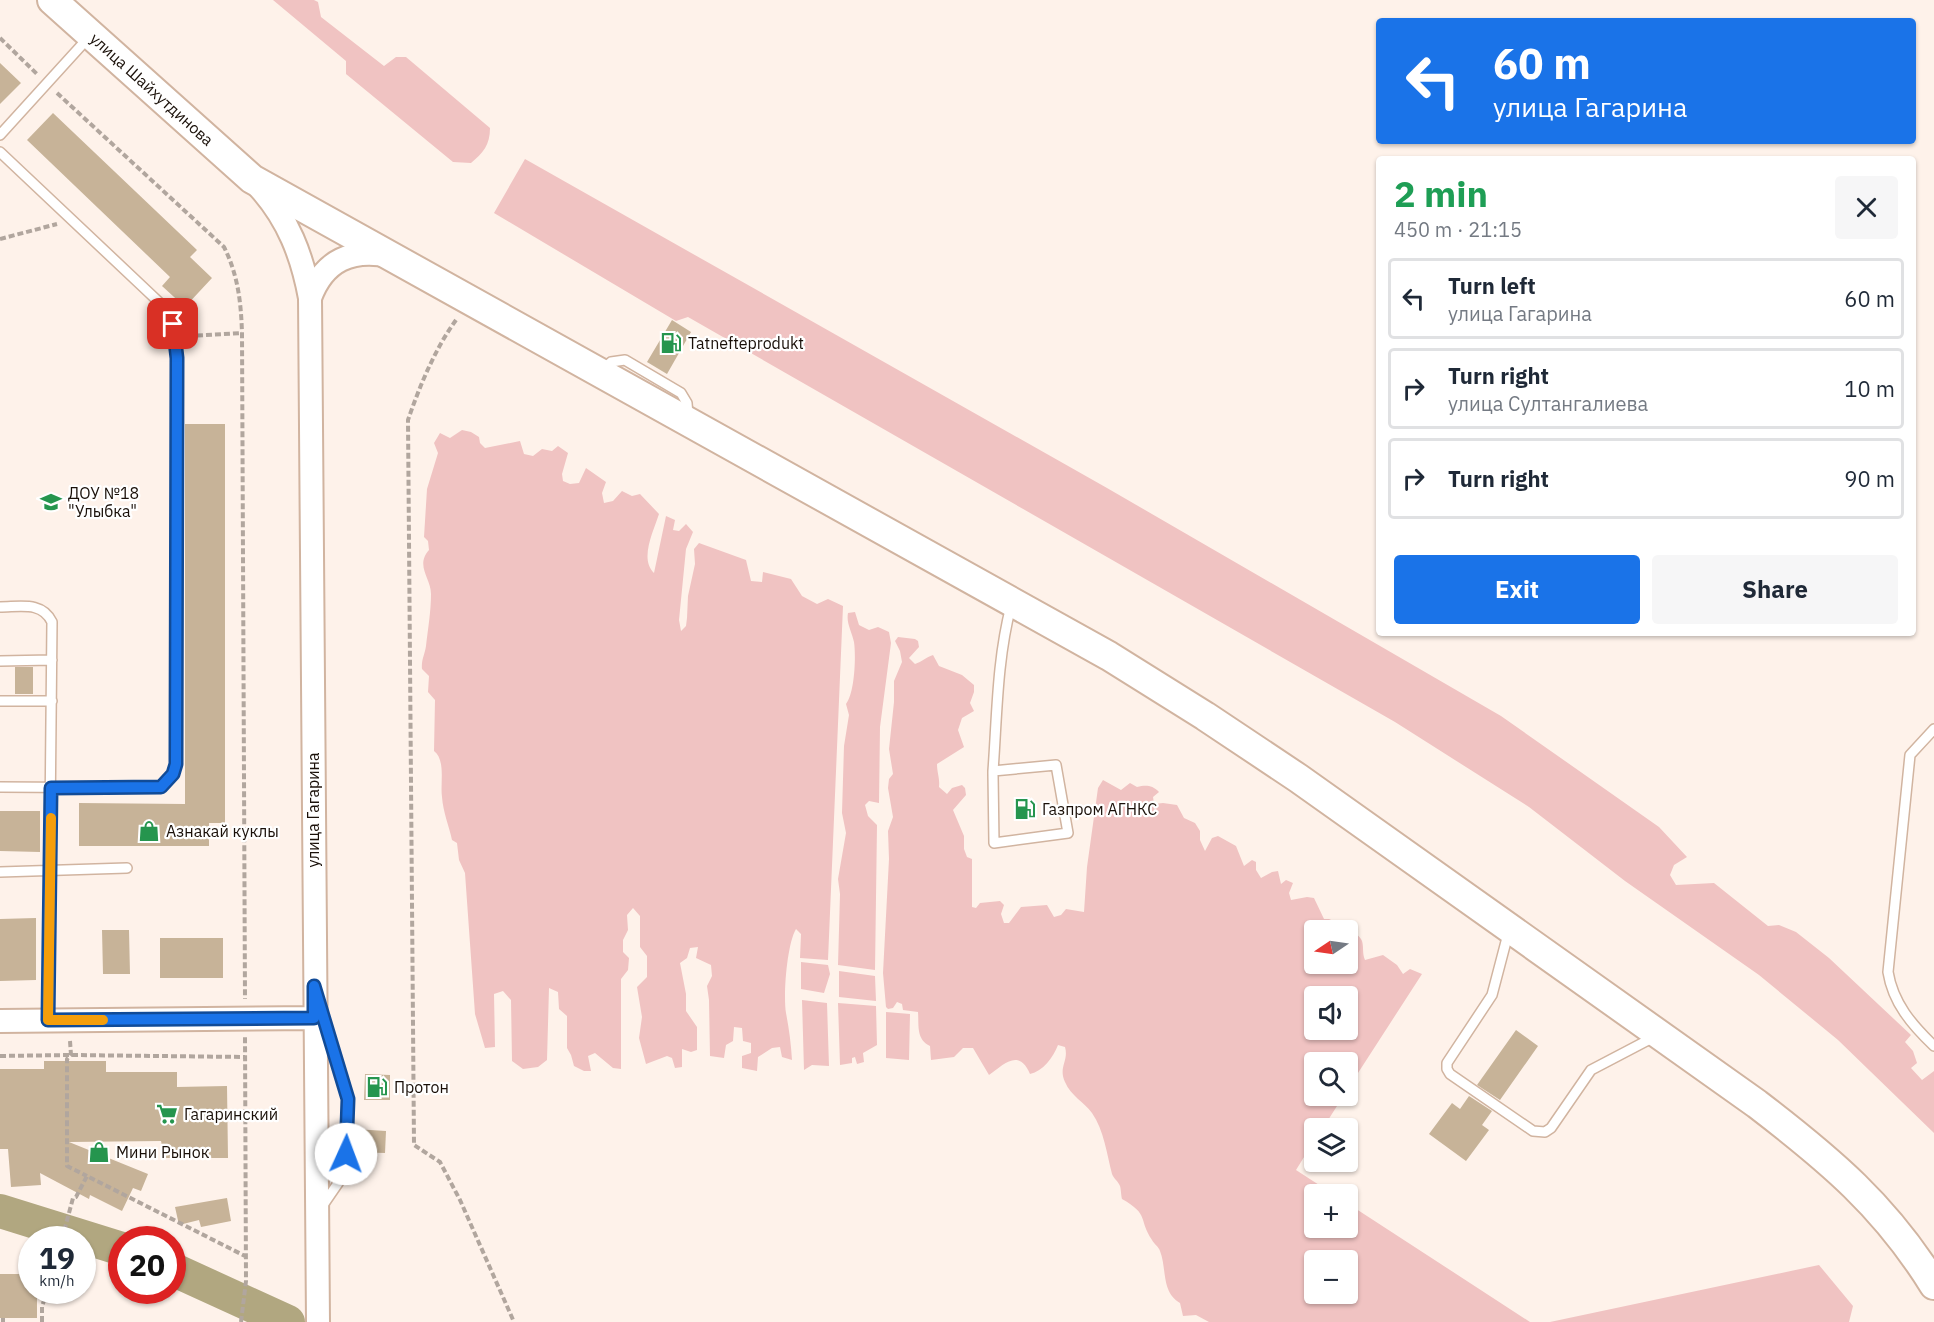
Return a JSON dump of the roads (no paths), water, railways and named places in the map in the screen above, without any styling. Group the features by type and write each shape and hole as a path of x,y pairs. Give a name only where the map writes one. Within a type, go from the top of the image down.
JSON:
{"main road":[{"name":"улица Шайхутдинова","path":"54,1 252,179 1109,656 1298,778 1757,1104 1848,1177 1890,1222 1914,1253 1934,1285"}],"street":[{"name":"улица Гагарина","path":"252,179 273,203 289,230 300,255 310,298 318,1322"},
{"name":"улица Гагарина","path":"310,298 316,282 324,272 342,258 365,254 395,258"},
{"path":"0,1021 314,1018"}],"lane":[{"path":"0,135 91,35"},
{"path":"0,152 161,304 169,314 177,358 176,764 173,774 161,787 0,787"},
{"path":"993,771 1056,765 1068,833 994,843 993,771 1005,629 1012,601"},
{"path":"0,607 38,608 47,613 52,622 51,871 59,1020"},
{"path":"0,661 52,660"},
{"path":"0,701 52,701"},
{"path":"1934,729 1910,754 1888,972 1890,989 1905,1015 1934,1046"},
{"path":"0,872 127,868"},
{"path":"1510,929 1492,995 1447,1063 1450,1074 1533,1131 1545,1132 1551,1128 1592,1070 1659,1034"},
{"path":"314,986 348,1099 345,1173 316,1215"}],"waterway":[{"path":"0,1211 108,1245"},
{"path":"186,1275 288,1322"}],"place":[{"name":"Tatnefteprodukt","path":"671,343"},
{"name":"ДОУ №18 \"Улыбка\"","path":"51,502"},
{"name":"Газпром АГНКС","path":"1025,809"},
{"name":"Азнакай куклы","path":"149,831"},
{"name":"Протон","path":"377,1087"},
{"name":"Гагаринский","path":"167,1114"},
{"name":"Мини Рынок","path":"99,1152"}]}
